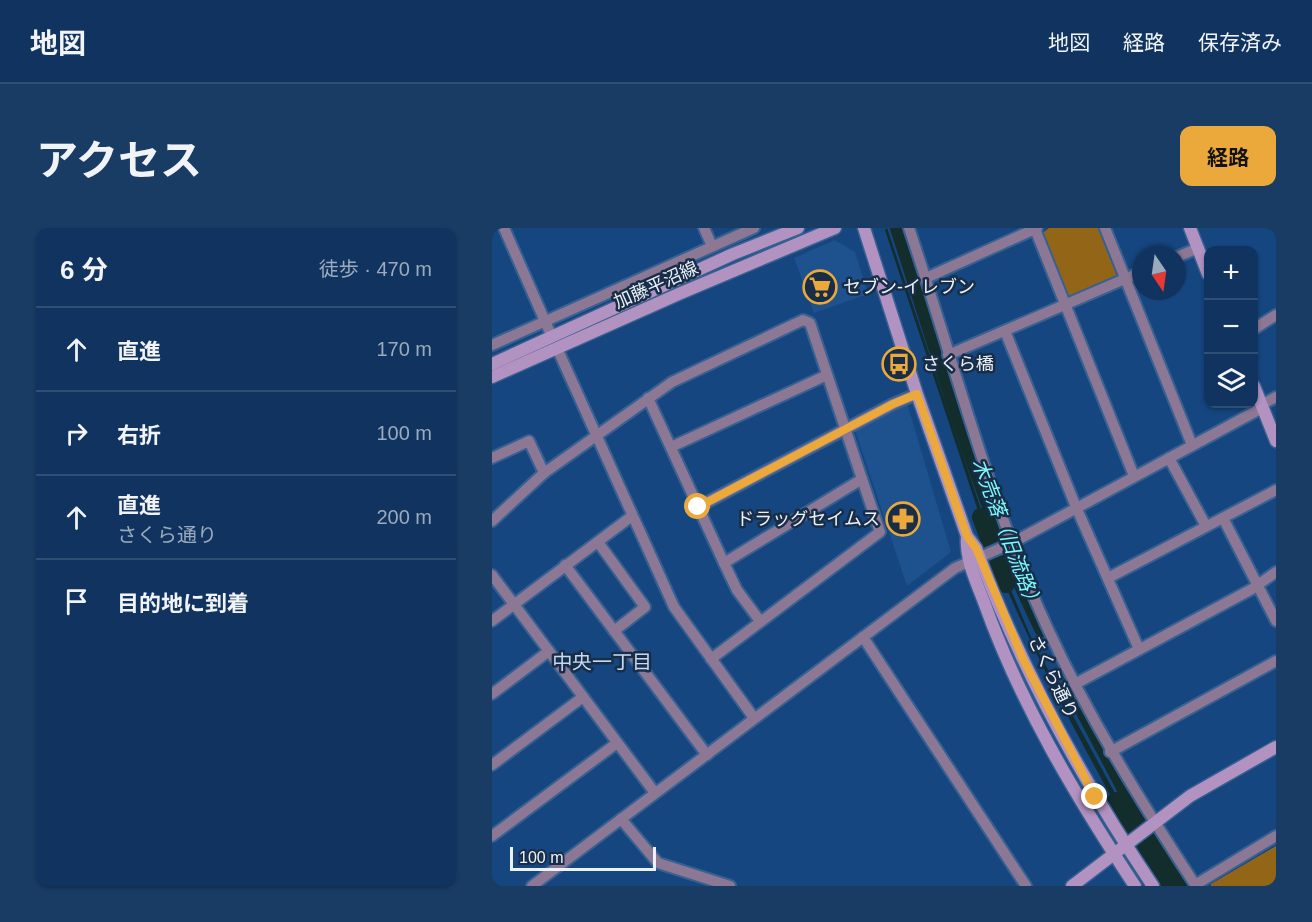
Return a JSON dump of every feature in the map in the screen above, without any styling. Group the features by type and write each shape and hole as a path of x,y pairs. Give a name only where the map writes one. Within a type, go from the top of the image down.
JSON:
{"street":[{"path":"504,228 674,607 754,718"},
{"path":"704,228 712,246"},
{"path":"492,345 754,228"},
{"name":"加藤平沼線","path":"492,377 554,342 674,281 798,228"},
{"name":"加藤平沼線","path":"492,364 554,342 835,228"},
{"name":"さくら通り","path":"864,228 917,394 967,536 966,551 979,558 1024,661 1047,707 1095,797 1129,843 1153,886"},
{"path":"909,228 948,355 1011,543 1046,626 1075,684 1110,752 1152,823 1196,885 1276,836"},
{"path":"1104,228 1192,445"},
{"path":"1190,228 1204,262"},
{"path":"926,278 1036,229 1134,476"},
{"path":"1186,253 1198,248"},
{"path":"668,266 674,281"},
{"path":"948,355 1132,276"},
{"path":"1258,326 1276,315"},
{"path":"492,521 544,473 648,398 689,372 803,320 810,323 880,532 711,659"},
{"path":"1005,331 1076,507 1139,649"},
{"path":"671,447 827,375"},
{"path":"698,507 917,394"},
{"path":"1258,396 1276,441"},
{"path":"532,886 951,570 1011,543 1169,459 1276,397"},
{"path":"648,398 737,590 760,621"},
{"path":"492,458 529,441 544,473"},
{"path":"1169,459 1206,526"},
{"path":"724,563 862,478"},
{"path":"1108,578 1276,489"},
{"path":"492,621 632,516"},
{"path":"1223,518 1276,621"},
{"path":"598,542 645,607 614,631"},
{"name":"さくら通り","path":"979,558 1016,680 1076,792 1135,886"},
{"path":"565,566 707,755"},
{"path":"1075,684 1276,572"},
{"path":"492,575 655,793"},
{"path":"863,637 1026,886"},
{"path":"492,694 549,651"},
{"path":"1110,752 1276,661"},
{"path":"492,765 583,697"},
{"path":"492,836 617,743"},
{"path":"1072,886 1152,823 1202,788 1276,747"},
{"path":"621,819 658,863 730,886"}],"shaded area":[{"path":"887,228 991,539 988,541 885,230"},
{"path":"1049,228 1099,228 1117,273 1115,278 1070,298 1066,296 1041,234"},
{"path":"835,240 855,252 868,294 814,313 794,258"},
{"path":"907,403 951,552 907,586 855,430"},
{"path":"999,562 1033,642 1130,821 1126,823 1041,663 996,564"},
{"path":"1156,831 1192,886 1162,886 1137,848"},
{"path":"1276,846 1276,886 1211,886 1211,884"}],"waterway":[{"name":"木売落（旧流路）","path":"899,228 964,431 1001,531 1043,628"},
{"path":"981,517 1006,584"},
{"name":"木売落（旧流路）","path":"1071,685 1141,817 1186,886"},
{"path":"1116,801 1170,886"}],"place":[{"name":"セブン-イレブン","path":"820,287"},
{"name":"さくら橋","path":"899,364"},
{"name":"ドラッグセイムス","path":"903,519"}],"district":[{"name":"中央一丁目","path":"602,662"}],"route":[{"path":"698,507 893,404 917,394 967,536 976,548 1024,661 1095,797"}]}
